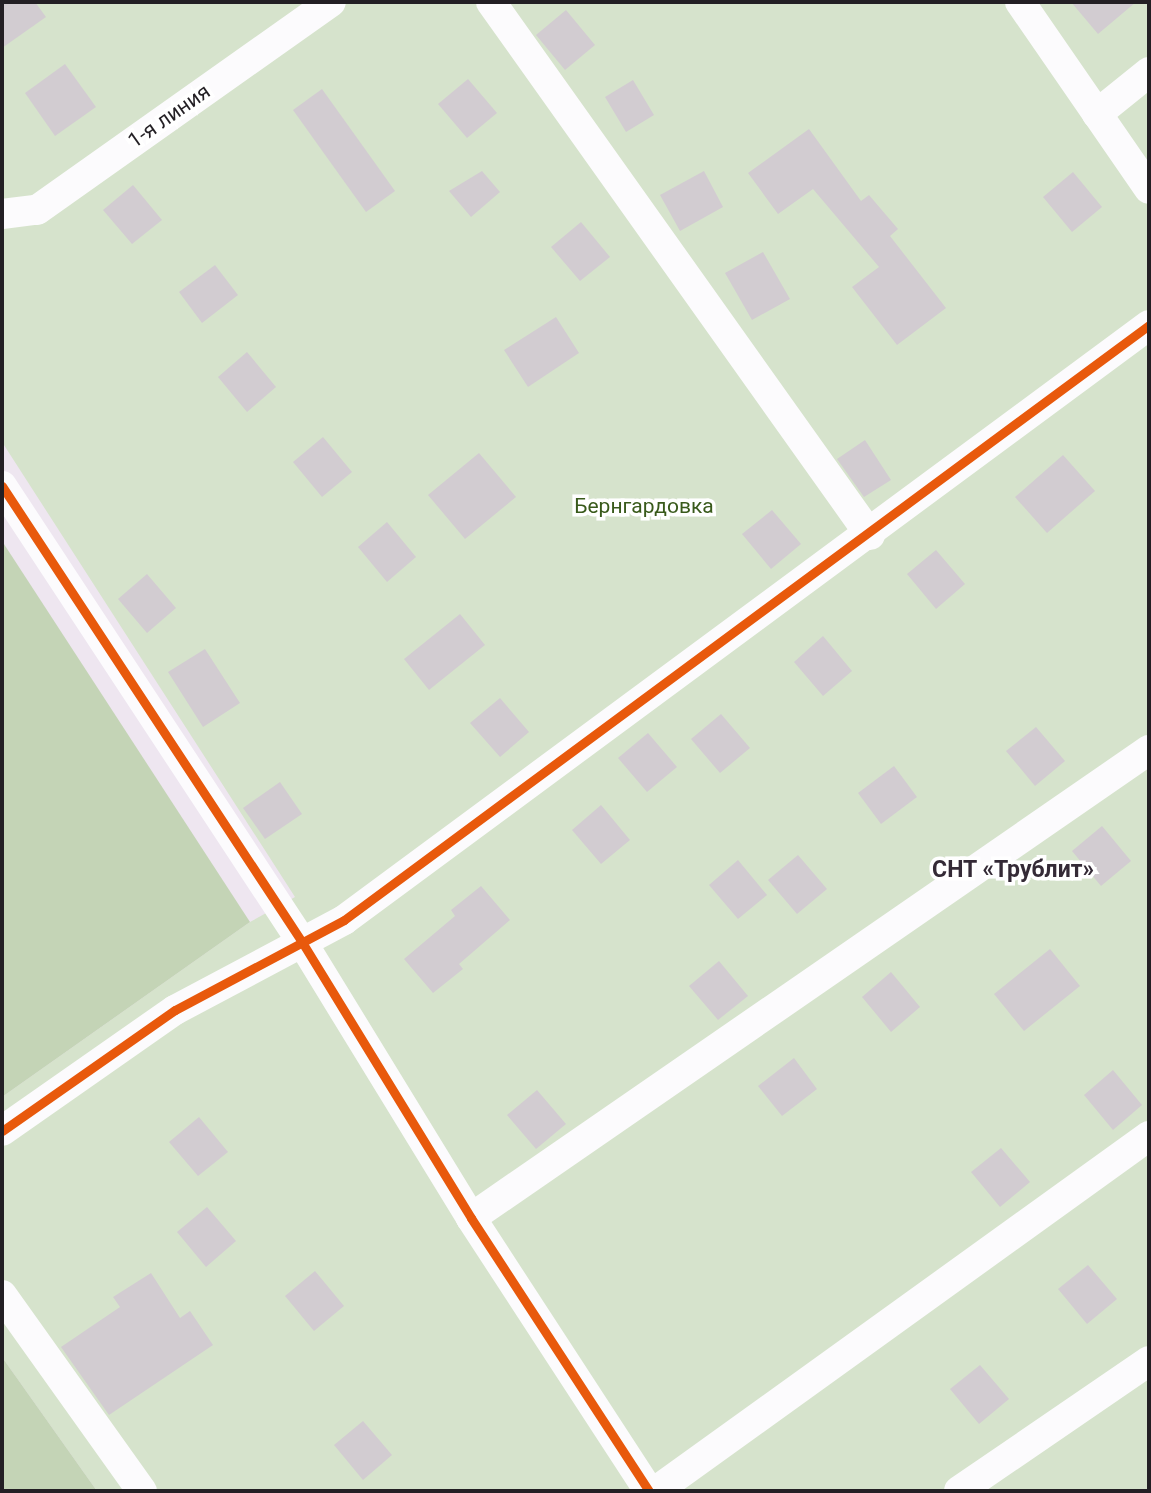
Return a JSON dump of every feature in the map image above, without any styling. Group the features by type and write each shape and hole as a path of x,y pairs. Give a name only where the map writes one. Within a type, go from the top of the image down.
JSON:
{"street":[{"name":"1-я линия","path":"2,214 37,210 331,2"},
{"path":"491,2 870,535"},
{"path":"1020,2 1149,189"},
{"path":"1097,114 1149,72"},
{"path":"2,1130 175,1010 344,920 870,535 1149,325"},
{"path":"2,486 302,942 471,1218 649,1491"},
{"path":"471,1218 1149,750"},
{"path":"656,1491 1149,1136"},
{"path":"2,1295 142,1491"},
{"path":"959,1491 1149,1361"}],"green space":[{"name":"Бернгардовка","path":"2,2 1149,2 1149,1491 97,1491 2,1357 2,1097 250,922 295,897 2,442"},
{"path":"2,541 250,922 2,1097"},
{"path":"2,1357 97,1491 2,1491"}],"building":[{"path":"2,2 35,2 46,17 2,48"},
{"path":"1071,2 1136,2 1098,34"},
{"path":"566,10 595,45 565,70 536,35"},
{"path":"65,64 96,107 55,136 25,93"},
{"path":"468,79 497,113 467,138 438,104"},
{"path":"633,80 654,115 626,132 605,97"},
{"path":"322,89 395,191 366,212 293,110"},
{"path":"809,129 861,201 869,195 898,229 890,236 946,308 897,345 852,287 879,267 813,189 778,214 748,173"},
{"path":"482,171 500,192 471,217 449,191"},
{"path":"704,171 723,207 680,231 660,195"},
{"path":"1073,172 1102,207 1072,232 1043,197"},
{"path":"133,185 162,220 132,244 103,210"},
{"path":"581,222 610,257 580,281 551,247"},
{"path":"763,252 790,299 752,320 725,273"},
{"path":"215,265 238,295 202,323 179,292"},
{"path":"556,317 579,353 528,387 504,350"},
{"path":"247,352 276,387 247,412 218,377"},
{"path":"323,437 352,472 322,497 293,462"},
{"path":"865,440 891,480 864,497 837,459"},
{"path":"479,453 516,497 465,539 428,495"},
{"path":"1063,455 1095,491 1047,533 1015,497"},
{"path":"772,510 801,544 771,569 742,534"},
{"path":"387,522 416,557 387,582 358,547"},
{"path":"936,550 965,584 936,609 907,574"},
{"path":"147,574 176,608 147,633 118,599"},
{"path":"460,614 485,645 429,690 404,659"},
{"path":"823,636 852,671 823,696 794,662"},
{"path":"205,649 240,703 203,727 168,672"},
{"path":"500,698 529,732 500,757 470,723"},
{"path":"721,714 750,748 720,773 691,739"},
{"path":"1036,727 1065,761 1035,786 1006,751"},
{"path":"648,733 677,767 647,792 618,758"},
{"path":"894,766 917,797 881,824 858,793"},
{"path":"280,782 302,814 265,839 243,808"},
{"path":"601,805 630,840 601,864 572,830"},
{"path":"1102,826 1131,861 1101,886 1072,851"},
{"path":"798,855 827,889 797,914 768,880"},
{"path":"738,860 767,895 738,919 709,885"},
{"path":"481,886 510,920 459,964 463,969 433,993 404,959 455,916 451,910"},
{"path":"1050,949 1080,986 1024,1031 994,994"},
{"path":"719,961 748,996 718,1020 689,986"},
{"path":"891,972 920,1007 891,1032 862,997"},
{"path":"794,1058 817,1089 782,1116 758,1086"},
{"path":"1113,1070 1142,1105 1113,1130 1084,1095"},
{"path":"537,1090 566,1124 536,1149 507,1115"},
{"path":"199,1117 228,1152 198,1176 169,1142"},
{"path":"1001,1148 1030,1182 1000,1207 971,1172"},
{"path":"207,1207 236,1241 206,1267 177,1232"},
{"path":"1088,1265 1117,1299 1087,1324 1058,1289"},
{"path":"315,1271 344,1306 314,1331 285,1296"},
{"path":"151,1273 180,1318 190,1311 213,1345 109,1415 61,1347 120,1307 113,1297"},
{"path":"980,1365 1009,1399 979,1424 950,1389"},
{"path":"363,1421 392,1455 363,1480 334,1445"}],"cycle path":[{"path":"2,1131 175,1010 344,920 1149,325"},
{"path":"2,486 302,942 471,1218 649,1491"}],"district":[{"name":"СНТ «Трублит»","path":"1013,870"}]}
